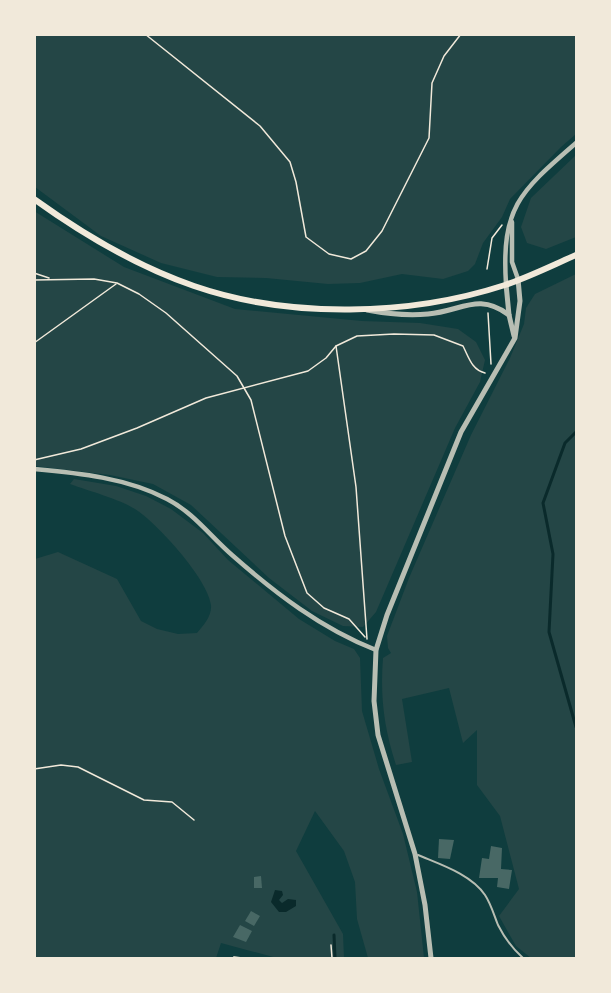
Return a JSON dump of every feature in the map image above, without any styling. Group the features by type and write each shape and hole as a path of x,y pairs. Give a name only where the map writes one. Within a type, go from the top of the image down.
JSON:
{"main road":[{"path":"34,199 89,237 119,254 195,286 259,302 365,310 440,301 506,284 576,255"}],"street":[{"path":"515,338 509,315 505,260 506,236 512,216 517,203 529,186 576,143"},
{"path":"431,958 425,905 415,854 378,735 374,701 376,650 387,615 461,432 515,338 520,300 518,279 512,262 512,216"},
{"path":"365,310 396,316 431,314 487,303 509,315"},
{"path":"34,469 124,482 169,499 195,517 230,554 273,589 313,618 351,640 376,650"}],"lane":[{"path":"415,854 452,870 469,880 484,894 514,950 523,958"},
{"path":"234,957 240,958"}],"path":[{"path":"145,34 260,126 290,162 306,237 329,254 351,259 366,251 382,231 429,138 432,83 444,56 461,34"},
{"path":"487,269 492,238 512,216"},
{"path":"34,273 53,279"},
{"path":"34,280 94,279 117,284 139,294 166,313 237,376 251,400 285,536 306,593 324,608 349,619 368,640 356,487 336,346"},
{"path":"34,343 117,284"},
{"path":"488,313 491,365"},
{"path":"34,460 81,448 137,428 207,398 308,371 326,358 336,346 357,336 434,335 463,346 478,372 492,374"},
{"path":"34,769 61,765 78,767 144,800 172,802 194,820"},
{"path":"331,945 332,958"}],"shaded area":[{"path":"34,35 576,35 576,134 510,199 502,217 483,243 475,264 468,271 443,279 402,274 360,283 328,284 266,278 217,277 161,263 101,236 35,187"},
{"path":"576,155 576,237 546,249 527,243 521,227 531,198"},
{"path":"34,211 124,267 235,309 362,321 420,323 458,329 476,342 485,360 480,382 455,428 376,612 363,627 343,626 312,611 269,578 191,505 153,484 110,475 35,466"},
{"path":"576,274 576,958 531,958 516,946 499,916 519,889 500,816 477,785 477,730 463,743 449,688 402,699 412,762 396,765 388,738 384,712 383,658 391,653 387,636 409,578 471,435 510,358 524,324 526,308 535,294"},
{"path":"74,479 116,486 146,496 171,509 203,533 228,560 299,619 335,641 354,649 360,658 362,711 379,769 403,834 417,892 424,958 368,958 357,919 355,882 344,851 315,811 296,851 343,934 344,958 277,958 221,943 216,958 35,958 35,559 58,552 117,579 141,621 157,629 178,634 197,633 207,620 211,609 208,594 201,581 180,552 156,526 128,505 70,484"},
{"path":"275,890 282,891 283,895 279,900 282,903 288,899 296,900 296,906 286,912 279,912 271,902"}],"building":[{"path":"439,839 454,840 450,859 438,858"},
{"path":"491,846 502,848 501,869 512,870 509,889 497,887 498,878 479,878 482,858 489,859"},
{"path":"261,876 262,888 254,888 254,877"},
{"path":"251,911 260,916 254,926 245,921"},
{"path":"240,925 252,931 246,942 233,937"}],"waterway":[{"path":"576,432 565,443 543,503 553,554 549,632 576,727"},
{"path":"334,935 335,958"}]}
